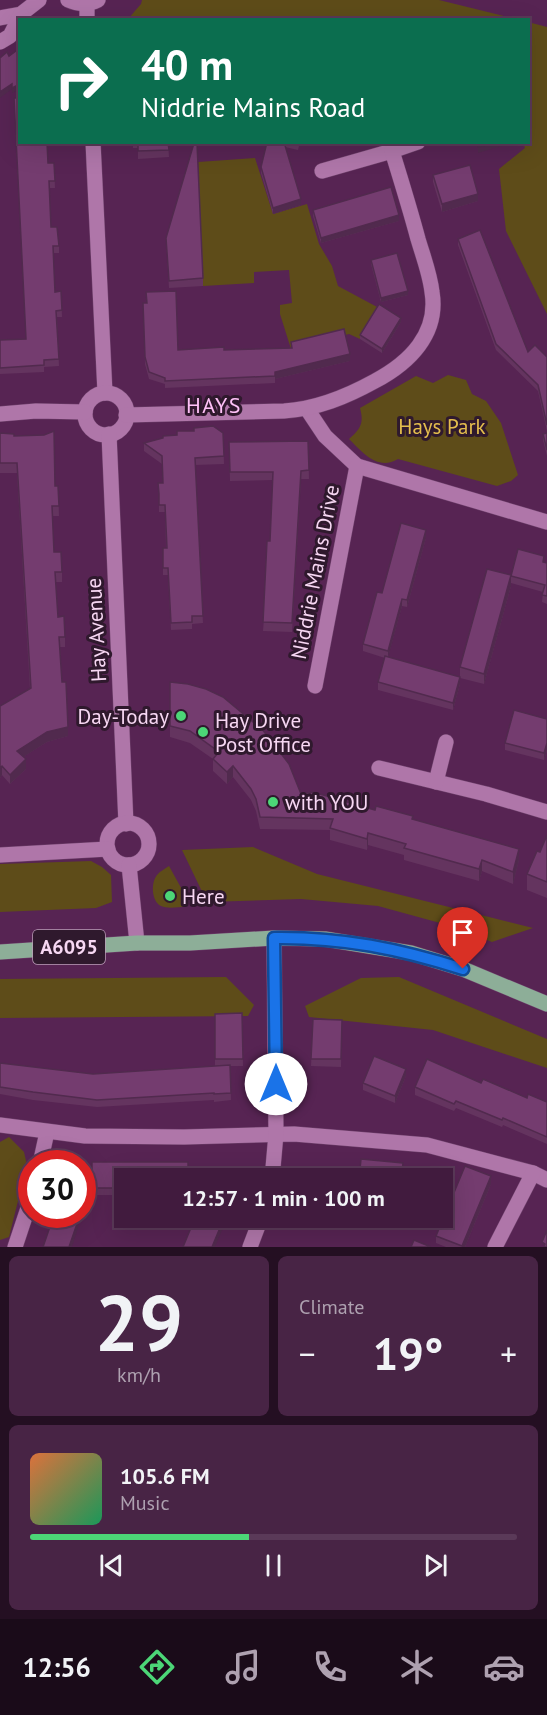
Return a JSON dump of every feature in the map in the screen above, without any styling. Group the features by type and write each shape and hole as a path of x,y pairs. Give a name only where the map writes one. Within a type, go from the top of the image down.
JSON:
{"main road":[{"name":"A6095","path":"0,952 137,943 190,943 274,938 325,939 411,953 463,969 547,1004"}],"street":[{"path":"19,18 39,0"},
{"path":"68,0 91,8"},
{"path":"0,18 21,14"},
{"path":"0,42 10,36 18,20"},
{"path":"93,144 105,393"},
{"path":"322,171 412,144"},
{"path":"126,415 307,409 342,398 387,375 415,352 427,332 432,312 432,292 392,150"},
{"path":"111,393 121,399 126,415 121,428 109,434 102,434 91,429 87,424 85,412 89,401 99,394 111,393"},
{"name":"Niddrie Mains Drive","path":"307,409 325,436 357,466 547,522"},
{"path":"0,414 36,411 85,412"},
{"name":"Hay Avenue","path":"109,434 126,824"},
{"name":"Niddrie Mains Drive","path":"315,686 357,466"},
{"path":"436,782 446,742"},
{"path":"380,768 501,798 547,812"},
{"path":"126,824 139,826 147,836 148,849 141,860 129,865 123,865 113,859 108,849 108,837 111,831 126,824"},
{"path":"0,855 108,849"},
{"path":"129,865 137,943"},
{"path":"273,1168 276,1134 274,938"},
{"path":"0,1125 46,1132 123,1137 294,1134 427,1145 540,1176 495,1247"},
{"path":"43,1150 46,1132"},
{"path":"15,1247 21,1228"},
{"path":"250,1247 257,1228"}],"green space":[{"path":"142,0 439,0 512,18 129,18"},
{"path":"530,23 547,27 547,314 506,231 499,169 525,148 523,144 530,144"},
{"path":"255,158 273,214 307,204 319,244 332,266 338,286 379,308 360,339 349,334 291,349 280,314 280,305 292,303 289,270 254,272 254,283 203,286 198,162"},
{"name":"Hays Park","path":"448,375 466,380 472,394 486,401 501,423 518,475 511,481 497,486 398,459 384,463 377,462 365,455 349,439 360,425 362,418 360,408 416,376 433,383"},
{"path":"253,847 317,874 533,928 492,942 451,926 378,906 301,899 207,902 182,850"},
{"path":"91,861 111,875 112,902 96,908 0,912 0,864"},
{"path":"169,866 185,895 185,907 163,907 155,900 153,891 155,878"},
{"path":"226,977 254,1005 248,1016 0,1018 0,979"},
{"path":"399,977 547,1039 547,1068 433,1030 309,1017 305,1006 361,978"},
{"path":"9,1137 22,1150 18,1150 18,1201 9,1237 0,1240 0,1142"}],"building":[{"path":"18,49 18,85 12,88 12,84 0,92 0,58 7,52 9,56"},
{"path":"14,98 18,98 18,144 47,144 48,163 54,163 55,181 49,181 51,227 57,227 59,246 53,246 55,292 61,291 62,310 56,311 59,359 44,360 44,365 0,368 0,340 26,339"},
{"path":"138,144 168,144 169,150 138,151"},
{"path":"194,144 197,144 203,278 169,281 166,238"},
{"path":"267,144 285,144 301,199 273,208 261,167"},
{"path":"470,165 478,194 442,204 433,175"},
{"path":"391,187 399,215 321,238 313,210"},
{"path":"480,230 528,352 535,345 547,357 547,425 538,385 496,344 458,239"},
{"path":"397,253 408,291 381,298 371,260"},
{"path":"176,291 178,350 224,347 224,350 292,348 291,342 344,329 350,354 275,372 275,376 165,381 165,378 149,372 145,357 143,303 147,303 146,292"},
{"path":"379,304 401,318 382,349 360,335"},
{"path":"213,426 223,433 224,456 195,458 203,616 192,616 192,622 171,623 168,568 163,568 163,548 167,548 165,505 159,505 158,483 163,483 162,456 144,443 163,438 163,436 177,435 177,431 194,431 194,428"},
{"path":"54,431 55,486 58,486 59,506 52,506 54,552 61,552 62,572 55,572 58,617 64,616 65,637 59,637 62,682 66,682 68,727 47,732 17,751 26,759 10,775 2,766 0,768 0,706 31,688 17,463 0,463 0,433 14,434 14,436 44,435"},
{"path":"547,433 547,450 543,434"},
{"path":"308,441 309,470 301,471 292,623 263,622 273,472 230,472 229,442"},
{"path":"401,523 426,530 407,600 402,599 388,651 363,644 377,592 382,593"},
{"path":"518,549 544,556 543,562 547,563 547,596 542,595 545,585 511,576"},
{"path":"487,569 511,575 484,674 460,667"},
{"path":"385,656 460,677 453,703 378,682"},
{"path":"170,682 206,689 223,697 253,722 255,720 289,764 301,794 313,792 375,810 376,806 413,816 412,819 519,849 513,872 482,860 479,869 404,848 406,844 368,833 367,839 330,828 333,819 260,817 251,789 233,766 227,772 213,759 219,752 190,731 170,726"},
{"path":"514,710 547,719 547,743 544,753 505,743"},
{"path":"547,835 547,882 527,874"},
{"path":"242,1013 243,1059 215,1059 215,1014"},
{"path":"313,1019 342,1020 341,1059 311,1059"},
{"path":"374,1056 406,1069 395,1096 363,1083"},
{"path":"427,1059 481,1083 483,1079 527,1098 528,1094 547,1102 547,1137 503,1118 502,1120 456,1101 454,1104 415,1087"},
{"path":"0,1063 93,1074 230,1065 231,1093 97,1100 33,1092 0,1087"},
{"path":"361,1159 403,1163 402,1168 360,1168"},
{"path":"96,1162 188,1162 188,1168 114,1168 114,1188 96,1188"},
{"path":"465,1166 491,1176 462,1246 436,1236 439,1228 453,1228 453,1195"},
{"path":"50,1228 76,1228 69,1247 43,1247"},
{"path":"191,1228 220,1228 212,1247 183,1247"},
{"path":"547,1230 547,1247 544,1247 545,1244 542,1242"},
{"path":"414,1240 431,1247 411,1247"}],"place":[{"name":"Day-Today","path":"181,716"},
{"name":"Hay Drive Post Office","path":"203,732"},
{"name":"with YOU","path":"273,802"},
{"name":"Here","path":"170,896"}],"district":[{"name":"HAYS","path":"214,405"}],"route":[{"path":"276,1084 274,938 304,937 390,948 463,969"}]}
